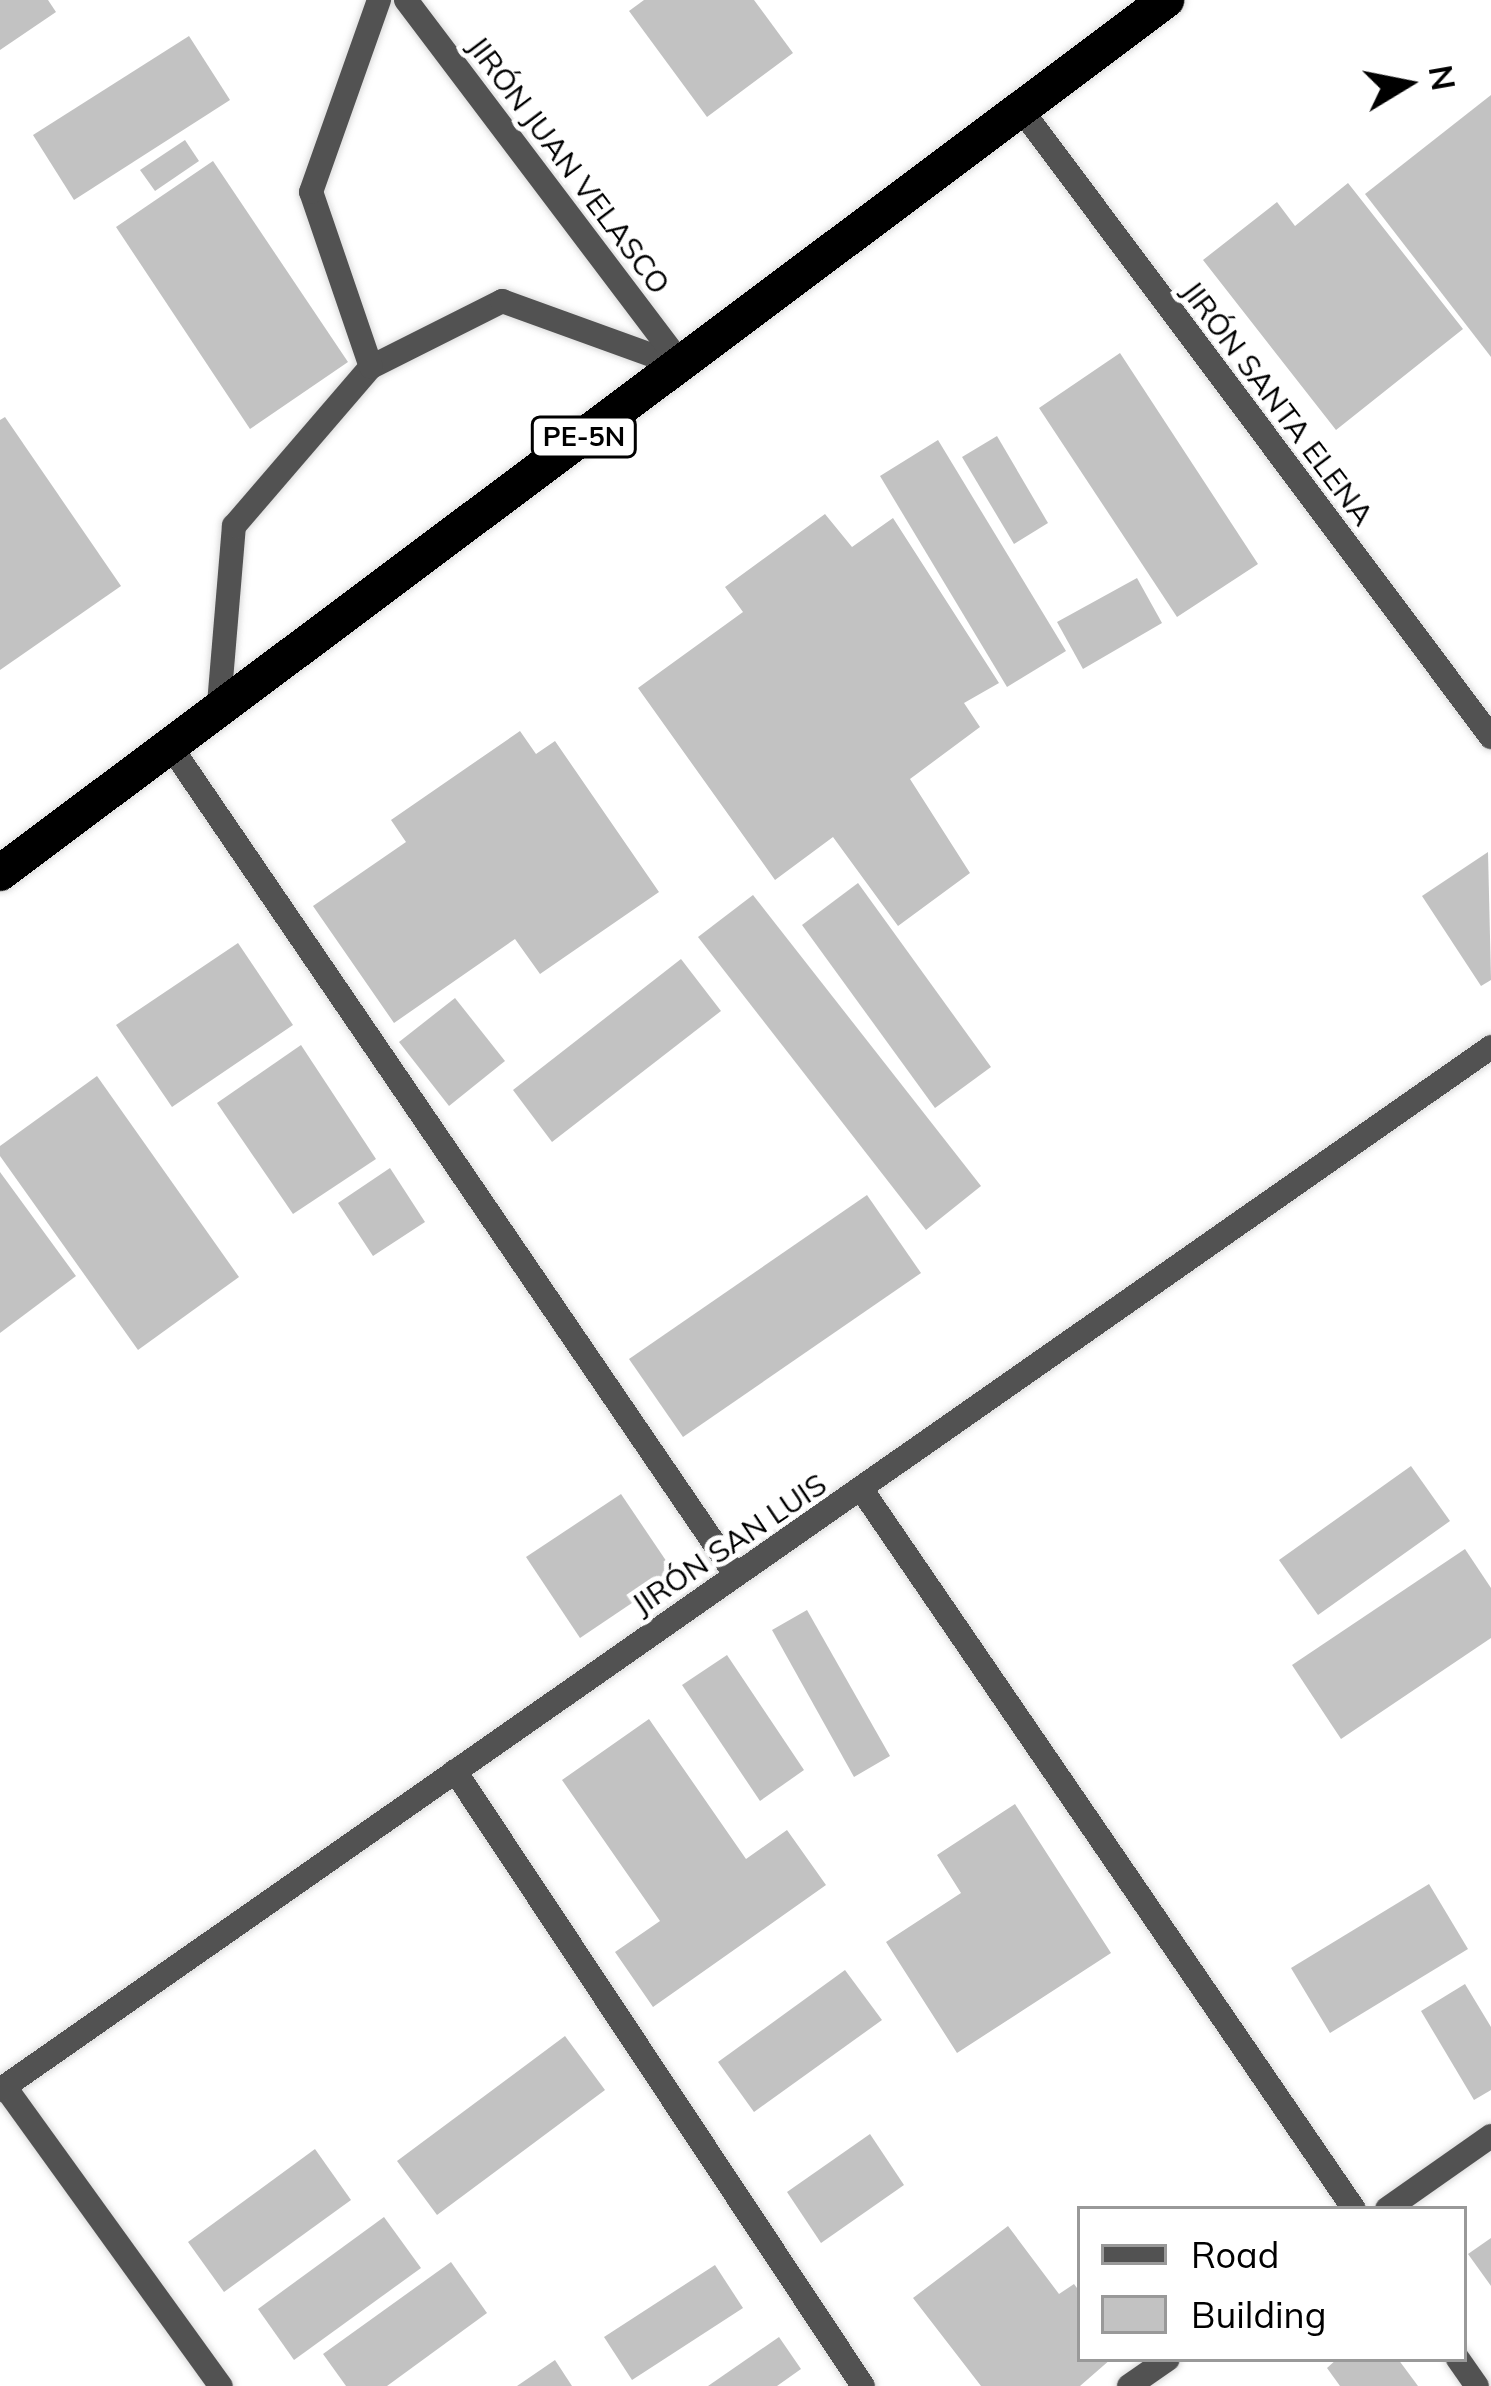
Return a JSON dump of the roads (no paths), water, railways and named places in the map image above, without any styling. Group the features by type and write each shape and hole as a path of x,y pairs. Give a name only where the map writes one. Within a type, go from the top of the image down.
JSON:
{"highway":[{"name":"PE-5N","path":"0,872 219,704 684,367 1017,104 1166,0"}],"street":[{"path":"371,367 311,192 379,0"},
{"name":"JIRÓN JUAN VELASCO","path":"406,0 684,367"},
{"name":"JIRÓN SANTA ELENA","path":"1017,104 1491,737"},
{"path":"219,704 234,526 371,367 502,301 684,367"},
{"path":"170,744 735,1574"},
{"name":"JIRÓN SAN LUIS","path":"2,2088 1491,1047"},
{"path":"862,1490 1352,2206"},
{"path":"455,1771 863,2386"},
{"path":"2,2088 220,2386"},
{"path":"1392,2206 1491,2136"},
{"path":"1129,2386 1164,2362"}]}
